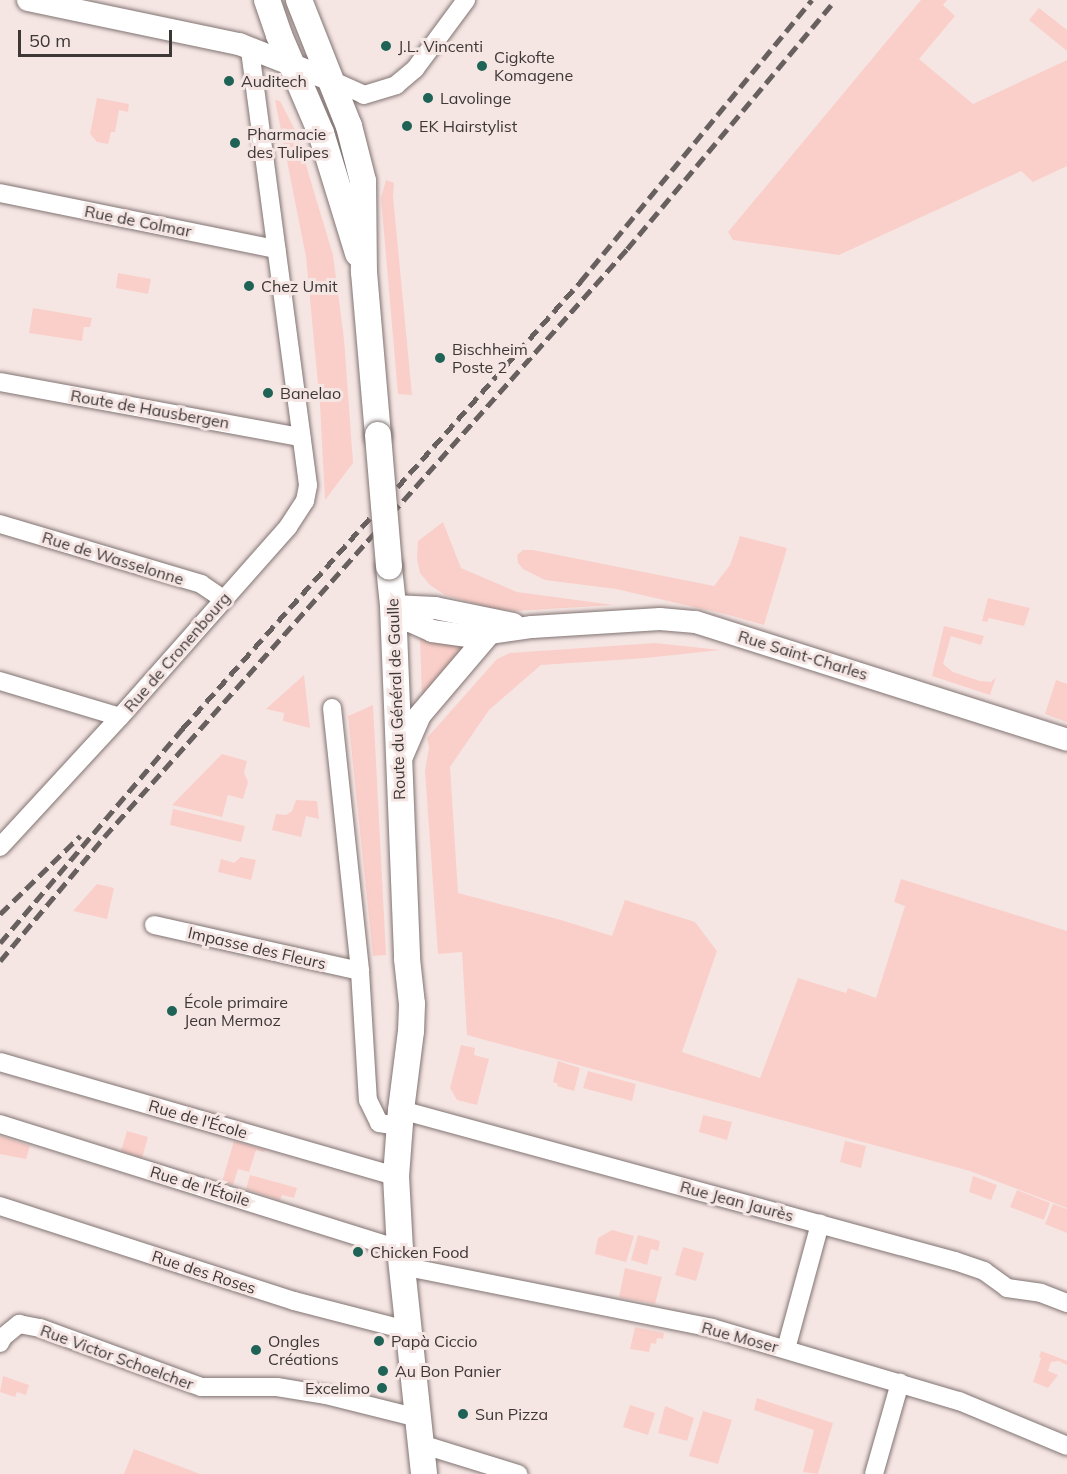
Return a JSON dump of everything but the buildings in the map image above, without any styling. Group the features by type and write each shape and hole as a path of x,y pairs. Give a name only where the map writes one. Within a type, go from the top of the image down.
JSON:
{"main road":[{"name":"Route du Général de Gaulle","path":"267,0 291,64 321,133 364,272"},
{"name":"Route du Général de Gaulle","path":"298,0 349,126 363,181 364,272 393,606 412,1004 396,1176 401,1257 424,1474"}],"street":[{"path":"28,0 223,40 250,48 364,95 396,85 415,69 466,0"},
{"path":"250,48 300,436"},
{"name":"Rue de Colmar","path":"0,193 276,249"},
{"name":"Route de Hausbergen","path":"0,382 300,436"},
{"name":"Rue de Cronenbourg","path":"0,847 120,717 300,513 308,485 300,436"},
{"name":"Rue de Wasselonne","path":"0,524 201,584 223,599"},
{"name":"Rue Saint-Charles","path":"393,606 435,608 490,621 532,627"},
{"name":"Rue Saint-Charles","path":"393,606 410,621 432,631 468,636 532,627 660,620 696,622 1067,740"},
{"path":"399,766 404,746 420,715 488,635"},
{"path":"0,681 120,717"},
{"path":"332,708 360,971 368,1100 379,1123 400,1118"},
{"name":"Impasse des Fleurs","path":"154,925 360,971"},
{"name":"Rue de l'École","path":"0,1062 396,1176"},
{"name":"Rue Jean Jaurès","path":"400,1118 955,1260 984,1271 1007,1288 1041,1293 1067,1304"},
{"name":"Rue de l'Étoile","path":"0,1124 401,1257"},
{"name":"Rue des Roses","path":"0,1206 294,1301 410,1331"},
{"path":"786,1349 820,1224"},
{"name":"Rue Moser","path":"401,1257 710,1328 786,1349 959,1401 1067,1446"},
{"name":"Rue Victor Schoelcher","path":"0,1343 3,1337 19,1324 40,1328 201,1387 277,1387 326,1395 418,1418"},
{"path":"873,1474 900,1383"},
{"path":"421,1444 518,1474"}],"shaded area":[{"path":"921,0 947,0 943,5 955,16 919,59 973,104 1067,60 1067,166 1033,182 1021,171 839,255 733,240 728,232"},
{"path":"1039,8 1067,30 1067,51 1029,20"},
{"path":"97,98 129,104 128,112 119,110 115,132 111,132 108,144 97,142 90,134"},
{"path":"275,100 280,101 296,132 333,255 344,339 353,463 325,500 320,405 306,257"},
{"path":"386,180 394,183 393,196 412,395 398,394 381,198"},
{"path":"118,273 151,279 148,294 116,288"},
{"path":"33,308 92,318 90,327 84,327 82,341 29,333"},
{"path":"443,522 461,568 517,592 614,605 516,611 491,608 445,595 430,585 420,573 417,559 418,541"},
{"path":"740,536 787,548 764,625 616,589 545,580 523,569 518,563 517,555 523,550 533,550 714,586 730,565"},
{"path":"988,598 1030,608 1024,626 989,618 987,622 982,621"},
{"path":"944,626 984,636 981,645 951,636 943,664 953,672 980,681 991,682 996,677 990,695 932,676"},
{"path":"420,636 467,643 422,700"},
{"path":"655,643 720,650 541,665 489,710 450,767 458,893 612,936 625,900 695,922 717,951 682,1052 760,1078 798,978 846,993 848,988 876,998 905,906 894,902 901,879 1067,931 1067,1208 970,1171 467,1035 462,952 438,954 425,771 429,747 427,738 497,659 510,653"},
{"path":"304,675 310,728 283,721 284,713 266,709"},
{"path":"1056,680 1067,684 1067,722 1045,714"},
{"path":"373,705 386,955 373,956 348,716"},
{"path":"222,754 247,761 244,773 248,782 243,799 228,795 222,817 172,805"},
{"path":"296,800 317,801 319,819 306,816 301,837 272,830 276,814 286,815 292,811"},
{"path":"173,809 245,826 241,842 170,825"},
{"path":"241,857 256,860 251,880 218,872 221,859 234,863"},
{"path":"97,884 114,888 107,919 73,911"},
{"path":"461,1045 475,1048 474,1055 489,1059 477,1105 457,1100 450,1088"},
{"path":"558,1061 580,1068 574,1091 557,1086 558,1084 553,1082"},
{"path":"588,1071 636,1084 632,1101 583,1088"},
{"path":"703,1115 732,1122 727,1140 699,1132"},
{"path":"127,1131 148,1137 142,1158 121,1151"},
{"path":"0,1136 30,1146 26,1159 0,1154"},
{"path":"234,1141 265,1150 264,1152 256,1150 249,1172 238,1169 233,1185 222,1182"},
{"path":"845,1141 866,1146 861,1168 840,1162"},
{"path":"250,1175 297,1188 294,1198 282,1195 280,1200 246,1189"},
{"path":"973,1176 997,1185 991,1200 969,1192"},
{"path":"1017,1190 1050,1203 1044,1220 1010,1207"},
{"path":"1053,1204 1067,1209 1067,1233 1045,1224"},
{"path":"612,1230 634,1236 626,1262 595,1254 598,1238"},
{"path":"638,1235 660,1241 658,1251 651,1249 647,1265 631,1260"},
{"path":"683,1247 704,1253 696,1281 675,1275"},
{"path":"625,1268 662,1277 655,1304 619,1297"},
{"path":"635,1327 664,1333 663,1339 657,1338 656,1344 651,1343 649,1352 630,1349"},
{"path":"1041,1351 1067,1361 1067,1365 1059,1361 1051,1362 1048,1371 1058,1375 1048,1388 1033,1382"},
{"path":"3,1376 29,1385 26,1395 17,1392 15,1397 0,1392"},
{"path":"757,1398 833,1423 818,1474 803,1472 814,1430 754,1410"},
{"path":"630,1405 655,1413 648,1435 623,1427"},
{"path":"665,1406 694,1418 687,1441 658,1433"},
{"path":"703,1411 732,1420 718,1464 689,1456"},
{"path":"134,1449 200,1474 124,1474"}],"railway":[{"path":"0,943 182,729 580,282 812,0"},
{"path":"0,961 104,837 627,249 835,0"},
{"path":"0,914 80,836"}],"place":[{"name":"J.L. Vincenti","path":"386,46"},
{"name":"Cigkofte Komagene","path":"482,66"},
{"name":"Auditech","path":"229,81"},
{"name":"Lavolinge","path":"428,98"},
{"name":"EK Hairstylist","path":"407,126"},
{"name":"Pharmacie des Tulipes","path":"235,143"},
{"name":"Chez Umit","path":"249,286"},
{"name":"Bischheim Poste 2","path":"440,358"},
{"name":"Banelao","path":"268,393"},
{"name":"École primaire Jean Mermoz","path":"172,1011"},
{"name":"Chicken Food","path":"358,1252"},
{"name":"Papà Ciccio","path":"379,1341"},
{"name":"Ongles Créations","path":"256,1350"},
{"name":"Au Bon Panier","path":"383,1371"},
{"name":"Excelimo","path":"382,1388"},
{"name":"Sun Pizza","path":"463,1414"}]}
